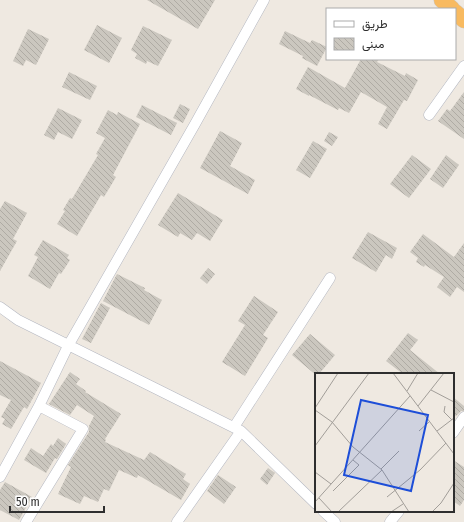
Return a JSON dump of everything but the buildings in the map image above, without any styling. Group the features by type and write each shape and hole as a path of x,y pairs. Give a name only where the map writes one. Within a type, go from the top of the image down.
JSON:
{"highway":[{"path":"442,0 451,8"},
{"path":"456,13 464,20"}],"street":[{"path":"0,477 39,406 68,346 264,0"},
{"path":"430,115 464,66"},
{"path":"177,522 238,429 330,278"},
{"path":"0,307 18,320 68,346 238,429 315,503"},
{"path":"26,522 83,429 39,406"},
{"path":"454,432 464,418"},
{"path":"325,512 335,522"},
{"path":"390,522 398,512"}]}
